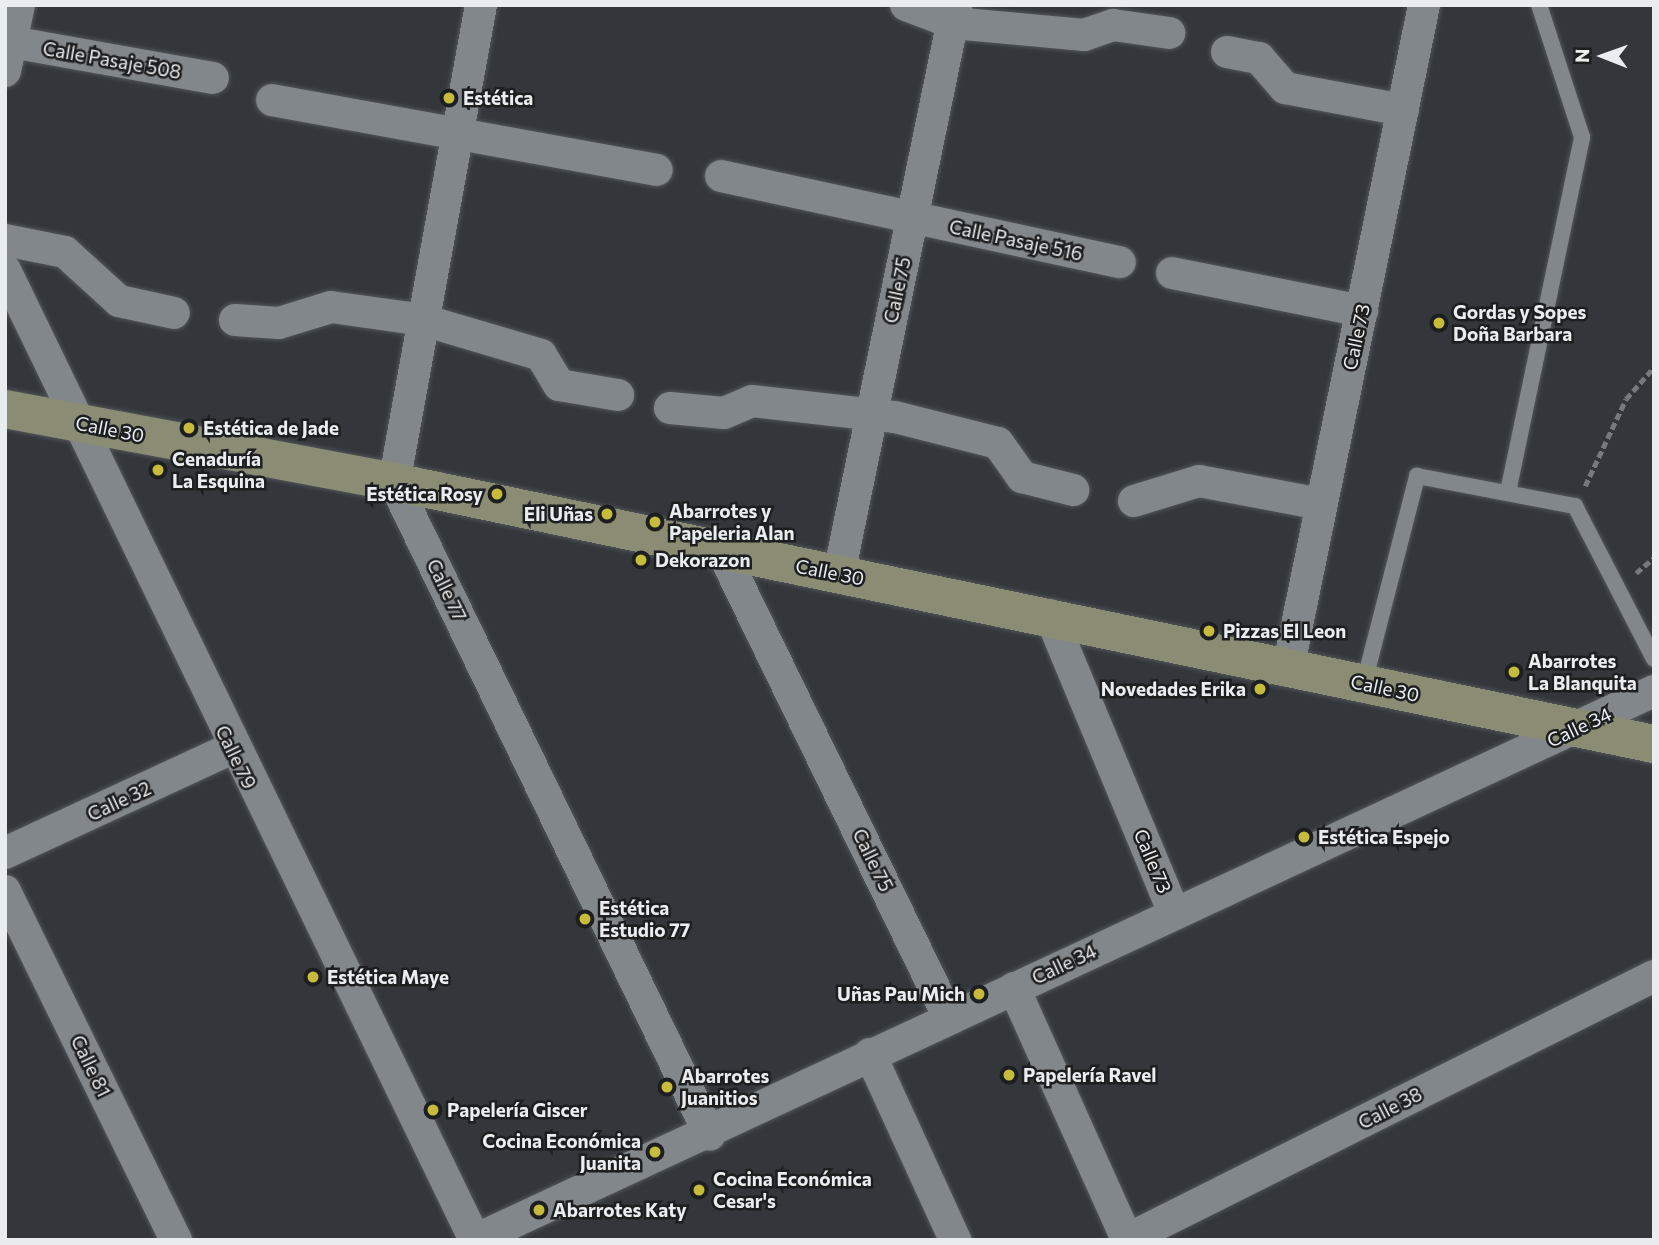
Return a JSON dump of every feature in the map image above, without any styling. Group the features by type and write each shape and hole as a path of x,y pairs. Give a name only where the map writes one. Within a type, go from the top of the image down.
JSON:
{"street":[{"path":"8,56 19,5"},
{"path":"394,482 481,5"},
{"path":"906,5 1084,35 1113,24 1169,33"},
{"name":"Calle 73","path":"1287,669 1424,5"},
{"name":"Calle 75","path":"839,574 954,14"},
{"path":"1227,52 1259,58 1285,88 1403,110"},
{"name":"Calle Pasaje 508","path":"8,56 213,78"},
{"path":"272,100 657,170"},
{"name":"Calle Pasaje 516","path":"721,176 912,221 1120,262"},
{"path":"5,240 65,252 119,301 174,313"},
{"name":"Calle 79","path":"5,270 232,748 475,1240"},
{"path":"1172,273 1362,311"},
{"path":"235,320 279,323 331,307 424,320 541,355 559,385 618,394"},
{"path":"670,408 724,413 752,401 872,414 998,443 1022,477 1073,490"},
{"name":"Calle 30","path":"5,409 394,482 722,551 1050,615 1287,669 1364,683 1575,730 1654,744"},
{"path":"1134,501 1199,481 1321,504"},
{"name":"Calle 77","path":"394,482 710,1135"},
{"name":"Calle 75","path":"722,551 950,1018"},
{"name":"Calle 73","path":"1050,615 1174,913"},
{"name":"Calle 34","path":"475,1240 710,1135 870,1054 1575,730 1654,691"},
{"name":"Calle 32","path":"5,853 232,748"},
{"name":"Calle 81","path":"5,891 176,1240"},
{"name":"Calle 38","path":"1127,1240 1654,976"},
{"path":"1014,988 1127,1240"},
{"path":"870,1054 955,1240"}],"lane":[{"path":"1508,492 1582,137 1539,5"},
{"path":"1364,683 1417,476 1576,506 1654,659"}],"path":[{"path":"1576,506 1626,399 1654,368"}],"place":[{"name":"Estética","path":"449,98"},
{"name":"Gordas y Sopes Doña Barbara","path":"1439,323"},
{"name":"Estética de Jade","path":"189,428"},
{"name":"Cenaduría La Esquina","path":"158,470"},
{"name":"Estética Rosy","path":"497,494"},
{"name":"Eli Uñas","path":"607,514"},
{"name":"Abarrotes y Papeleria Alan","path":"655,522"},
{"name":"Dekorazon","path":"641,560"},
{"name":"Pizzas El Leon","path":"1209,631"},
{"name":"Abarrotes La Blanquita","path":"1514,672"},
{"name":"Novedades Erika","path":"1260,689"},
{"name":"Estética Espejo","path":"1304,837"},
{"name":"Estética Estudio 77","path":"585,919"},
{"name":"Estética Maye","path":"313,977"},
{"name":"Uñas Pau Mich","path":"979,994"},
{"name":"Papelería Ravel","path":"1009,1075"},
{"name":"Abarrotes Juanitios","path":"667,1087"},
{"name":"Papelería Giscer","path":"433,1110"},
{"name":"Cocina Económica Juanita","path":"655,1152"},
{"name":"Cocina Económica Cesar's","path":"699,1190"},
{"name":"Abarrotes Katy","path":"539,1210"}]}
